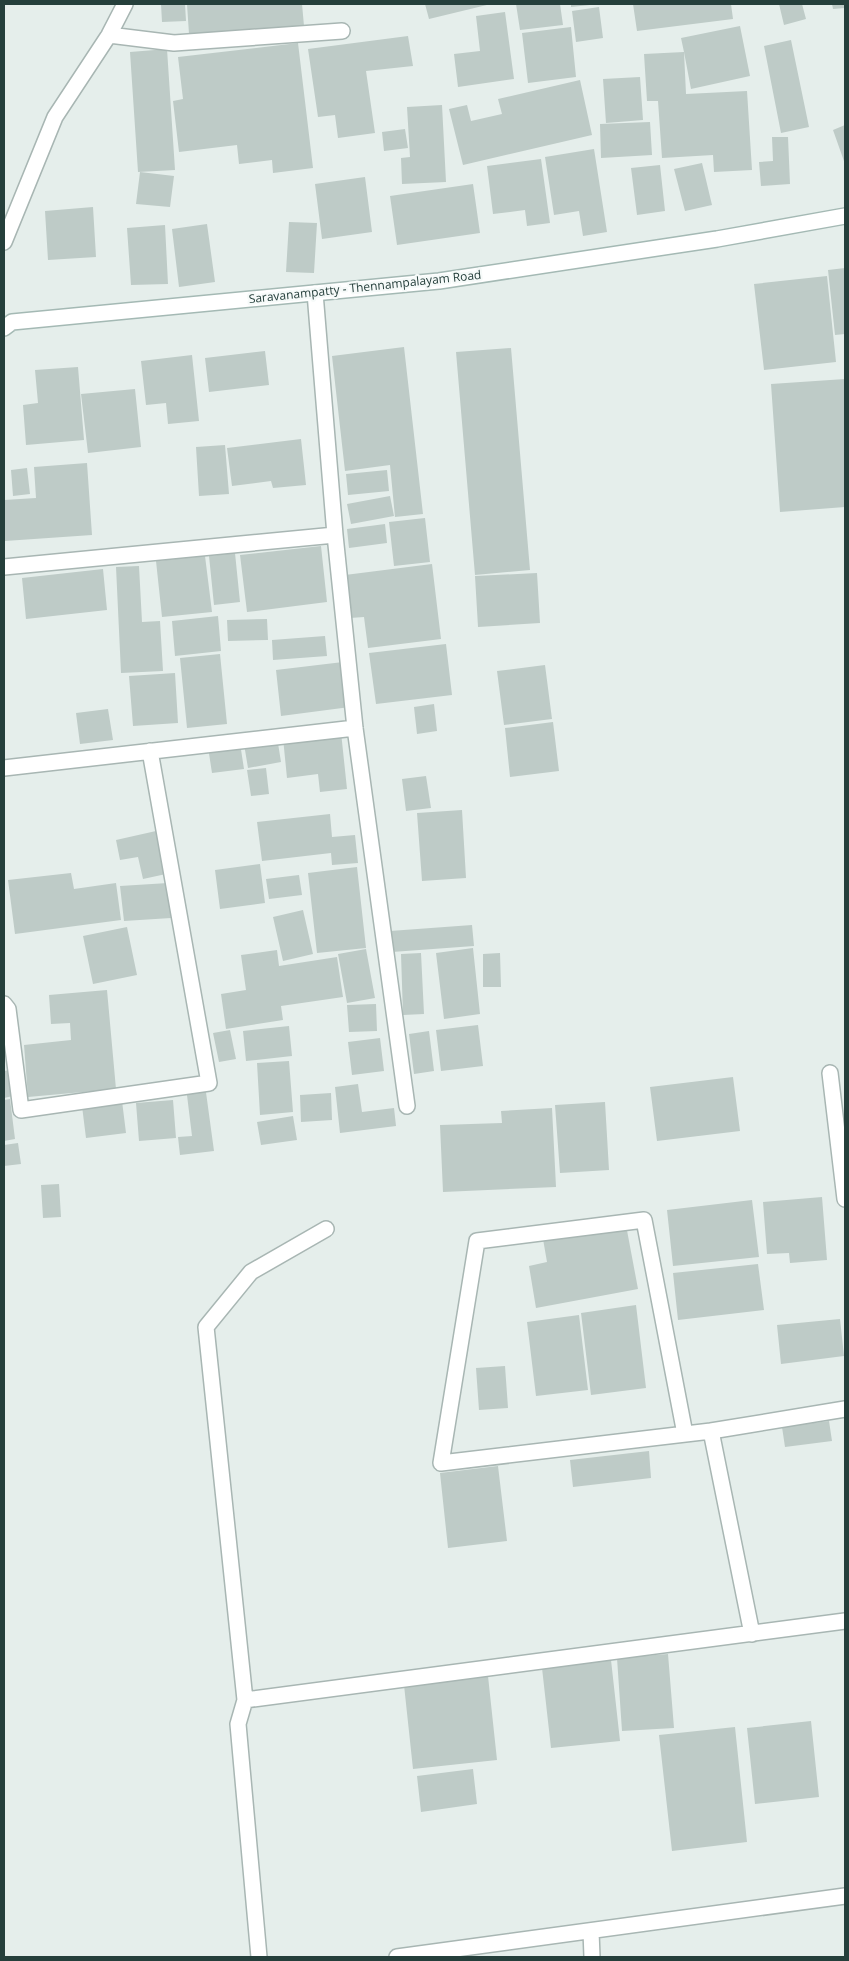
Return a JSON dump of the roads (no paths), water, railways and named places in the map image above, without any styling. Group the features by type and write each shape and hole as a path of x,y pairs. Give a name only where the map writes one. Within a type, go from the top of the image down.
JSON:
{"street":[{"path":"4,242 55,117 110,35 125,4"},
{"path":"110,35 174,43 342,31"},
{"name":"Saravanampatty - Thennampalayam Road","path":"4,328 12,322 439,281 845,216"},
{"path":"315,293 335,535 355,728 407,1106"},
{"path":"4,568 335,535"},
{"path":"4,768 355,728"},
{"path":"4,1004 8,1009 21,1110 209,1083 150,751"},
{"path":"830,1073 845,1199"},
{"path":"685,1434 644,1220 477,1241 441,1463 711,1431 845,1409"},
{"path":"259,1957 238,1724 245,1700 206,1327 250,1272 326,1229"},
{"path":"711,1431 752,1634"},
{"path":"245,1700 845,1621"},
{"path":"397,1957 845,1896"},
{"path":"591,1931 592,1957"}]}
